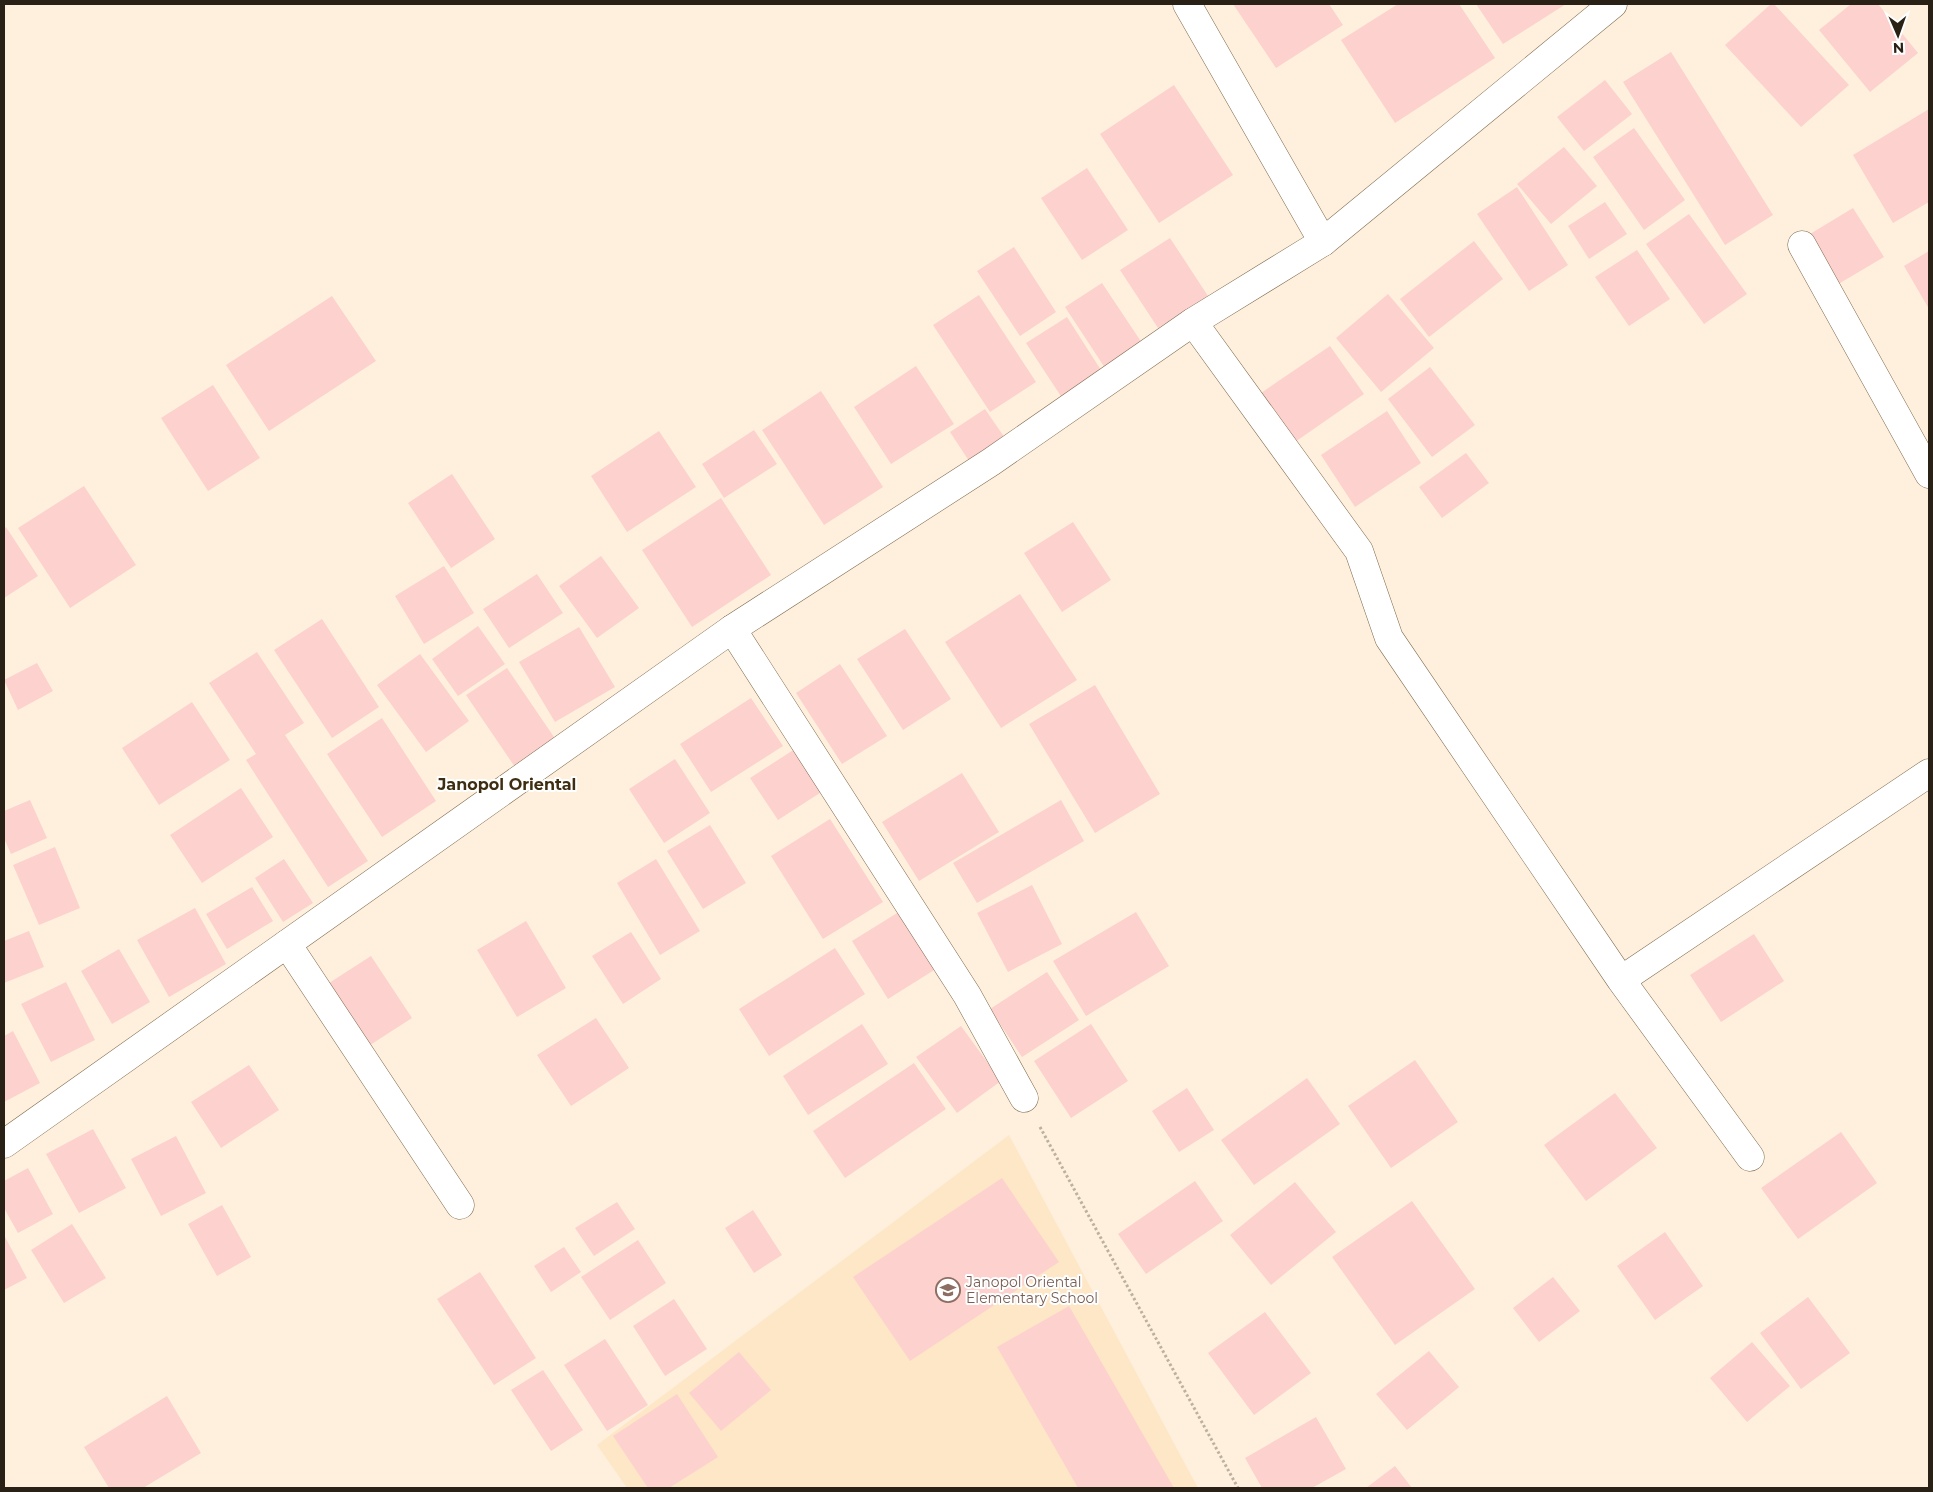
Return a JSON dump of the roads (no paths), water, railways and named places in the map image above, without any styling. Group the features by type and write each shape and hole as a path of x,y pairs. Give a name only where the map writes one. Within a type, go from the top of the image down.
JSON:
{"street":[{"path":"1187,4 1322,242"},
{"path":"4,1144 732,629 991,462 1193,322 1322,242 1613,4"},
{"path":"1802,245 1929,474"},
{"path":"1193,322 1359,552 1390,638 1621,980 1750,1157"},
{"path":"732,629 967,994 1024,1098"},
{"path":"1621,980 1929,773"},
{"path":"287,944 460,1204"}],"place":[{"name":"Janopol Oriental Elementary School","path":"948,1290"}],"district":[{"name":"Janopol Oriental","path":"507,784"}]}
